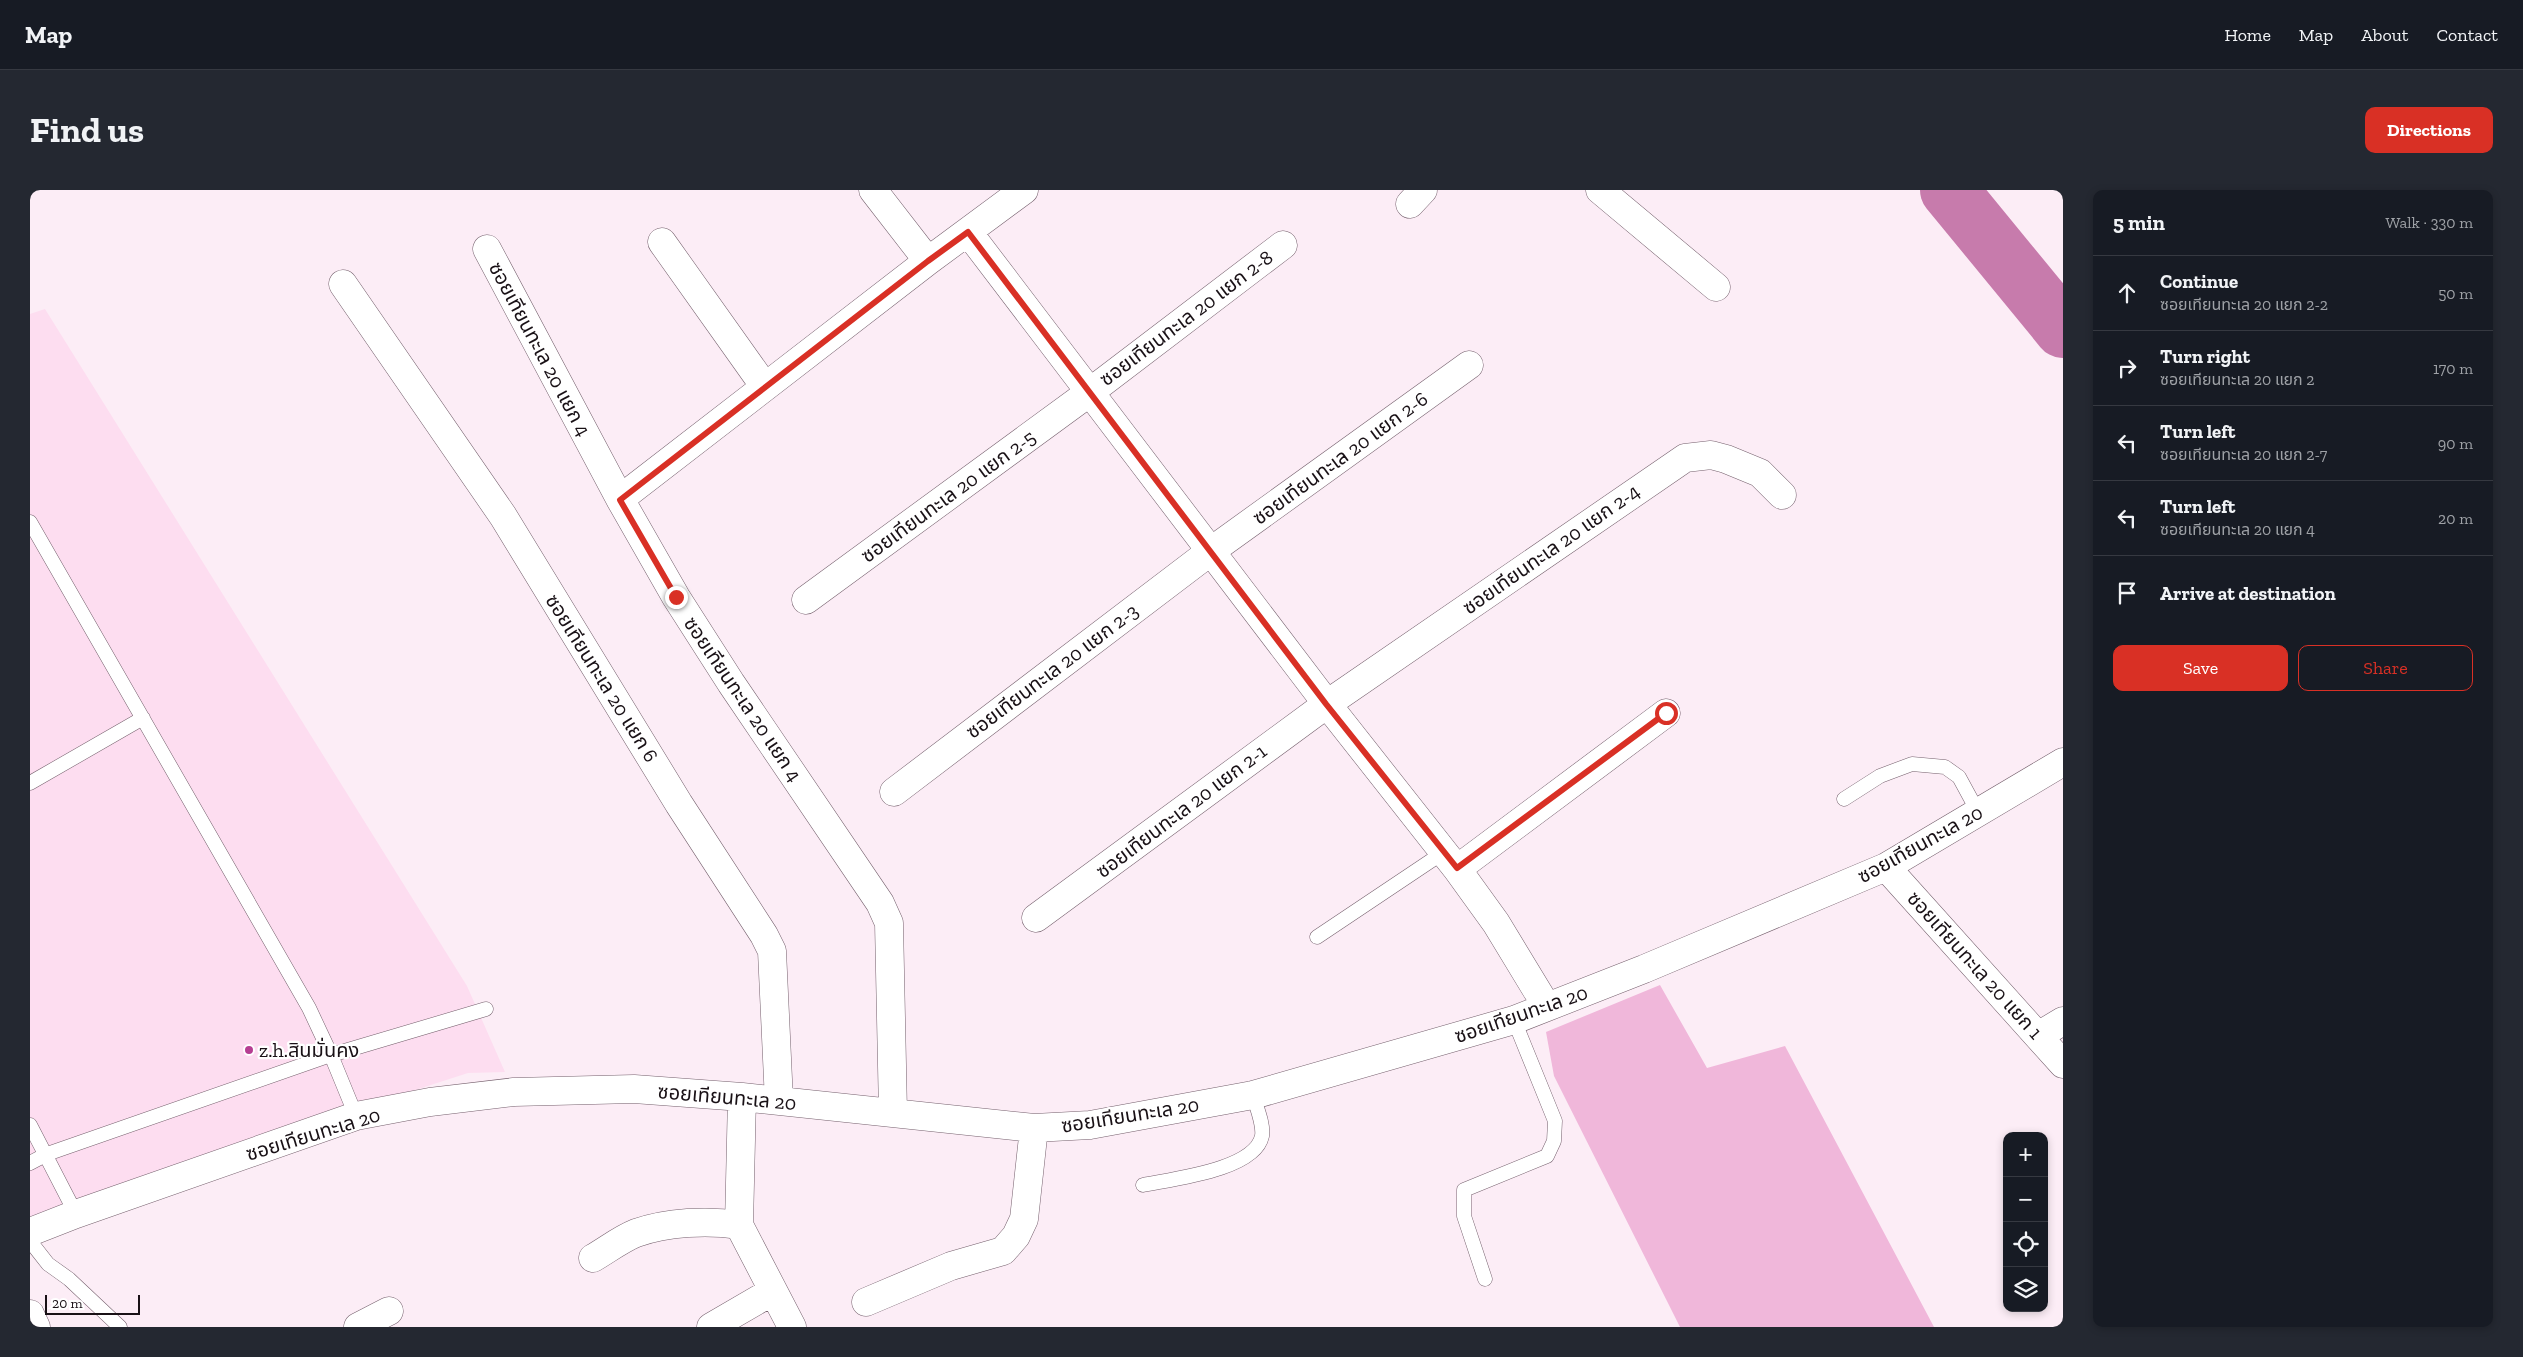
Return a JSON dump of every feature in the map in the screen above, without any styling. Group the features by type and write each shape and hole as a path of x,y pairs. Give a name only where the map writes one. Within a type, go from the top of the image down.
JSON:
{"street":[{"path":"873,190 928,261"},
{"path":"620,500 928,261 1024,190"},
{"path":"1600,190 1716,287"},
{"path":"968,232 1326,704 1451,860 1496,923 1547,1006"},
{"path":"662,242 765,387"},
{"name":"ซอยเทียนทะเล 20 แยก 2-8","path":"1090,392 1283,245"},
{"name":"ซอยเทียนทะเล 20 แยก 4","path":"487,249 620,500 676,597 731,683 880,903 889,923 893,1113"},
{"name":"ซอยเทียนทะเล 20 แยก 6","path":"343,284 503,516 679,804 764,935 772,951 779,1100"},
{"name":"ซอยเทียนทะเล 20 แยก 2-6","path":"1211,551 1470,365"},
{"name":"ซอยเทียนทะเล 20 แยก 2-5","path":"806,600 1090,392"},
{"name":"ซอยเทียนทะเล 20 แยก 2-4","path":"1326,704 1685,458 1711,455 1726,459 1760,473 1782,496"},
{"name":"ซอยเทียนทะเล 20 แยก 2-3","path":"894,792 1211,551"},
{"name":"ซอยเทียนทะเล 20 แยก 2-1","path":"1036,918 1326,704"},
{"path":"1451,860 1666,713"},
{"name":"ซอยเทียนทะเล 20","path":"30,1232 76,1214 356,1116 430,1102 514,1092 634,1089 779,1100 1034,1128 1090,1125 1253,1095 1514,1020 1644,969 1886,867 2063,762"},
{"name":"ซอยเทียนทะเล 20 แยก 1","path":"1886,867 2063,1064"},
{"path":"2038,1036 2063,1021"},
{"path":"742,1097 739,1225 792,1327"},
{"path":"866,1302 951,1266 1003,1252 1016,1236 1024,1219 1034,1128"},
{"path":"593,1258 636,1233 693,1222 719,1222 739,1225"},
{"path":"711,1327 773,1291"},
{"path":"358,1327 389,1310"},
{"path":"30,1314 36,1327"}],"lane":[{"path":"30,522 309,1008 356,1116"},
{"path":"30,783 142,718"},
{"path":"1844,799 1880,776 1912,764 1945,767 1959,777 1978,812"},
{"path":"1317,937 1451,860"},
{"path":"30,1163 47,1154 331,1055 486,1010"},
{"path":"1485,1279 1464,1216 1464,1190 1547,1156 1554,1142 1555,1121 1514,1020"},
{"path":"1143,1185 1232,1165 1250,1154 1259,1144 1262,1134 1253,1095"},
{"path":"30,1125 47,1154 76,1214"},
{"path":"30,1241 48,1264 69,1279 120,1327"}],"shaded area":[{"path":"45,309 467,986 505,1072 468,1073 189,1163 30,1226 30,314"},
{"path":"1660,985 1707,1068 1785,1046 1934,1327 1680,1327 1554,1076 1546,1032"}],"waterway":[{"path":"1949,190 2063,329"}],"place":[{"name":"z.h.สินมั่นคง","path":"249,1050"}],"route":[{"path":"676,597 620,500 968,232 1140,460 1310,680 1326,704 1457,868 1666,713"}]}
